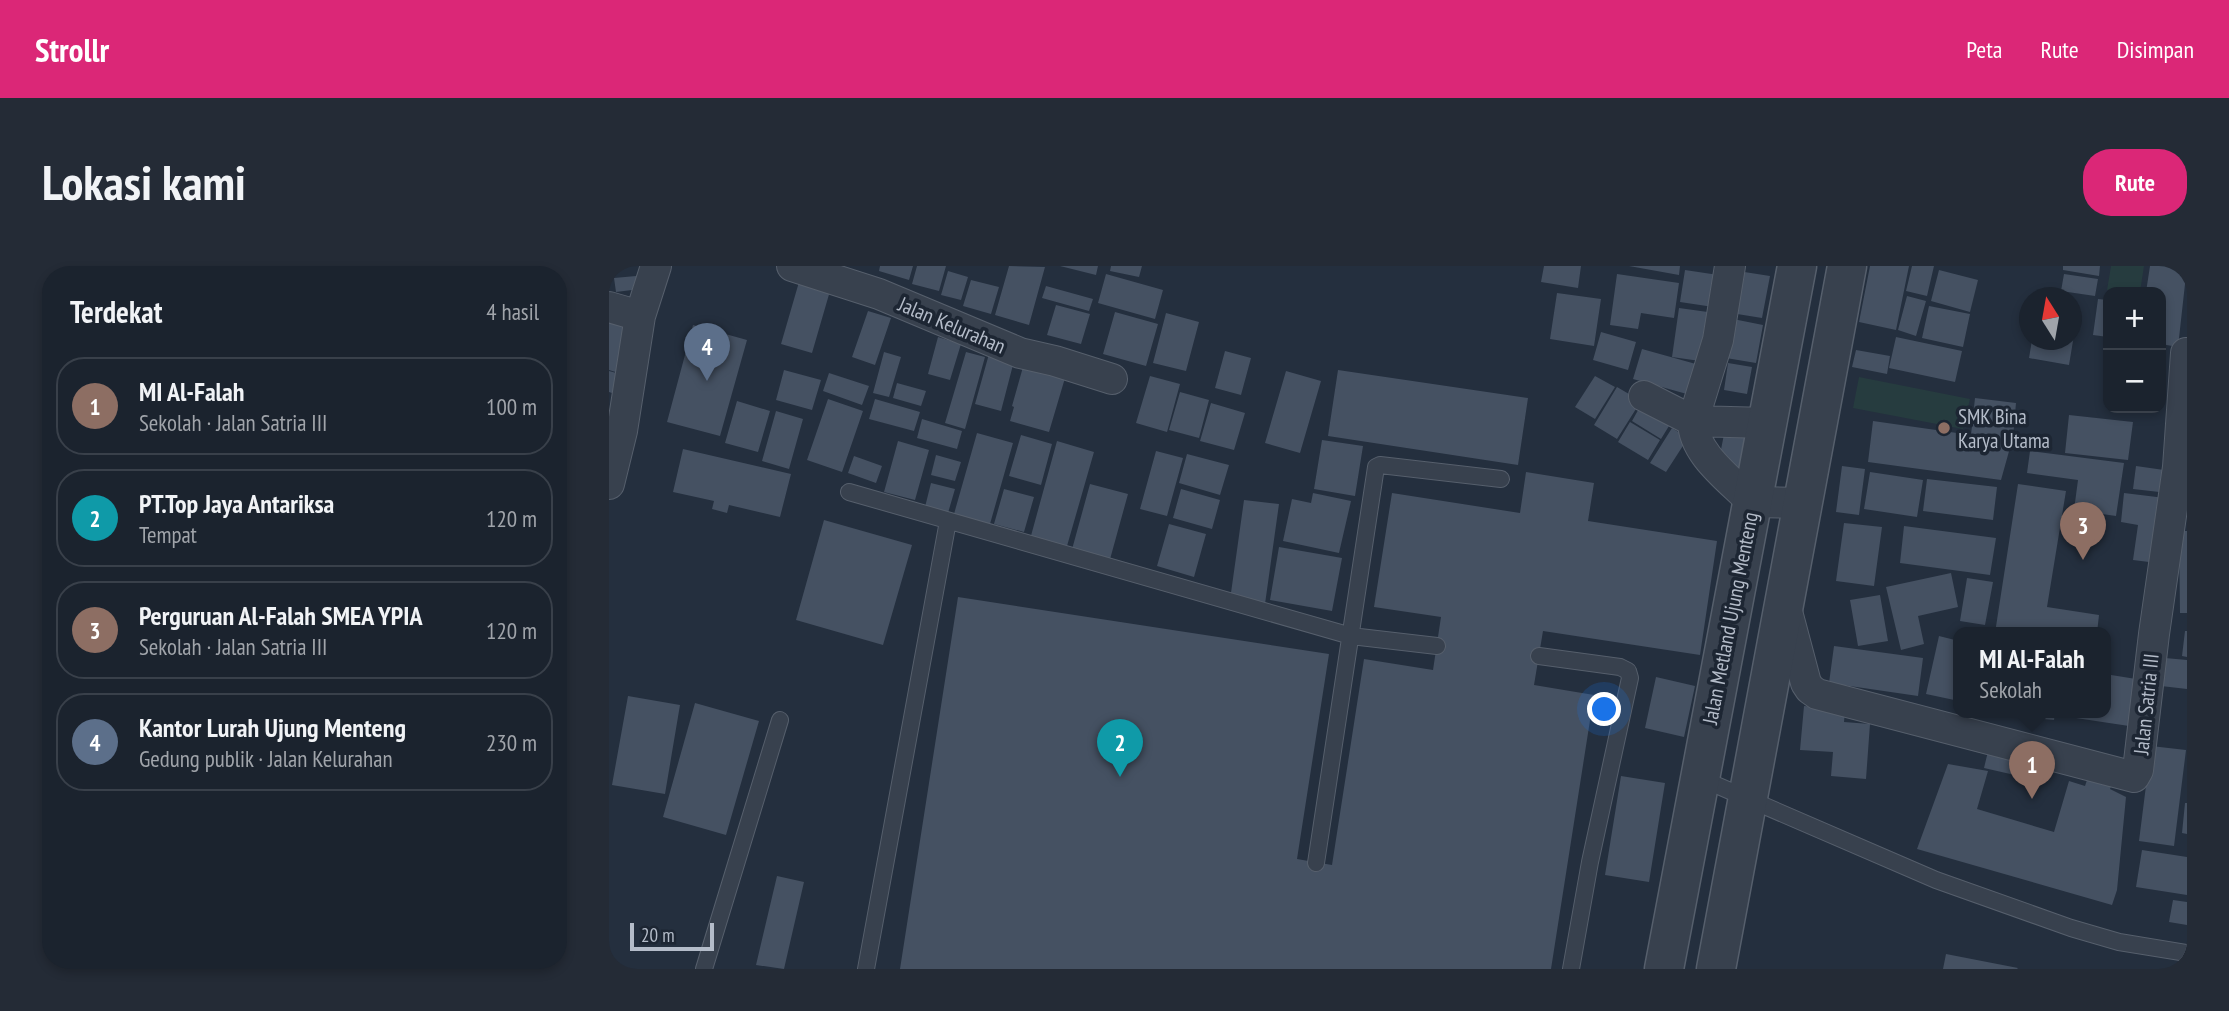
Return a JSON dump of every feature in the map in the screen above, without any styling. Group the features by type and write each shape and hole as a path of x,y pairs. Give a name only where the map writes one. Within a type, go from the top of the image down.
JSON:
{"street":[{"path":"609,484 624,420 640,316 656,266"},
{"name":"Jalan Kelurahan","path":"792,266 880,294 1020,354 1055,361 1112,379"},
{"path":"1730,266 1718,340 1693,421 1693,431 1707,455 1752,502 1803,503"},
{"name":"Jalan Metland Ujung Menteng","path":"1664,969 1797,266"},
{"path":"1716,969 1847,266"},
{"path":"609,307 640,316"},
{"path":"2183,467 2186,353"},
{"path":"1644,396 1693,421 1767,423"},
{"name":"Jalan Satria III","path":"1784,603 1806,682 1810,690 1817,694 2134,776 2138,770 2154,634 2183,467"}],"lane":[{"path":"1315,863 1376,467 1501,479"},
{"path":"849,492 1351,636 1437,646"},
{"path":"866,969 949,521"},
{"path":"1539,656 1620,667 1628,671 1630,678 1590,862 1571,969"},
{"path":"704,969 780,720"},
{"path":"1700,778 1936,880 2059,924 2119,942 2187,953"}],"green space":[{"path":"2111,266 2144,266 2141,287 2108,287"},
{"path":"1859,377 1970,399 1963,429 1853,408"}],"building":[{"path":"609,266 615,266 613,278 609,277"},
{"path":"880,266 913,266 909,280 879,271"},
{"path":"917,266 946,266 939,291 912,284"},
{"path":"1009,266 1045,267 1029,325 995,315"},
{"path":"1060,266 1098,266 1096,275"},
{"path":"1111,266 1142,266 1139,277 1110,271"},
{"path":"1544,266 1581,266 1578,288 1541,282"},
{"path":"1629,266 1680,266 1679,275"},
{"path":"1870,266 1909,266 1896,330 1859,322"},
{"path":"1912,266 1934,266 1927,296 1906,291"},
{"path":"2063,266 2100,266 2099,276 2063,270"},
{"path":"2150,266 2187,266 2178,347 2166,345 2166,287 2147,287"},
{"path":"1685,270 1725,276 1720,308 1680,302"},
{"path":"1939,270 1978,280 1970,312 1931,301"},
{"path":"948,271 968,277 961,300 941,295"},
{"path":"1738,271 1770,276 1762,318 1731,313"},
{"path":"1106,274 1163,290 1155,319 1098,303"},
{"path":"1617,274 1679,283 1674,318 1641,313 1638,329 1610,325"},
{"path":"2064,274 2098,279 2095,296 2082,294 2082,287 2062,287"},
{"path":"647,275 648,288 616,292 614,278"},
{"path":"971,280 999,287 991,314 963,306"},
{"path":"799,282 830,291 812,353 781,344"},
{"path":"1046,286 1093,299 1089,311 1042,298"},
{"path":"1557,293 1601,299 1594,346 1550,339"},
{"path":"1907,296 1926,301 1916,336 1898,330"},
{"path":"2098,299 2103,300 2103,336 2093,335"},
{"path":"1056,305 1090,314 1081,344 1047,335"},
{"path":"1929,306 1970,314 1963,347 1922,338"},
{"path":"1679,308 1715,313 1707,362 1672,357"},
{"path":"609,310 634,316 619,373 609,370"},
{"path":"868,311 891,318 875,365 852,357"},
{"path":"1115,312 1158,324 1146,366 1103,354"},
{"path":"1166,313 1199,322 1186,371 1153,363"},
{"path":"1733,319 1763,325 1756,363 1726,358"},
{"path":"693,325 747,340 720,436 667,422"},
{"path":"1601,332 1636,342 1628,370 1593,360"},
{"path":"938,337 961,344 950,380 928,374"},
{"path":"1896,337 1962,351 1955,382 1889,368"},
{"path":"1642,349 1703,366 1694,396 1633,379"},
{"path":"1856,350 1890,356 1887,374 1852,367"},
{"path":"2030,350 2072,350 2069,365 2029,358"},
{"path":"1225,351 1251,358 1241,395 1215,388"},
{"path":"884,352 901,357 889,397 873,393"},
{"path":"966,352 985,357 965,429 945,423"},
{"path":"989,354 1014,361 1001,411 975,404"},
{"path":"1728,363 1752,367 1747,394 1724,390"},
{"path":"1023,367 1065,378 1049,432 1010,421"},
{"path":"784,370 821,380 812,410 776,400"},
{"path":"1338,370 1528,398 1518,465 1328,436"},
{"path":"609,371 620,374 615,394 609,392"},
{"path":"1286,371 1321,381 1300,453 1265,443"},
{"path":"829,373 869,386 862,405 823,391"},
{"path":"1150,376 1180,384 1167,432 1136,423"},
{"path":"1595,376 1615,387 1595,419 1575,407"},
{"path":"897,383 926,391 921,406 893,398"},
{"path":"1617,387 1641,401 1617,439 1594,425"},
{"path":"1180,392 1209,400 1199,438 1169,430"},
{"path":"1975,398 2016,403 2013,437 2001,480 1868,462 1873,421 1971,435"},
{"path":"828,399 863,411 842,472 807,460"},
{"path":"875,399 920,412 914,431 869,419"},
{"path":"737,401 770,411 758,452 725,443"},
{"path":"1211,403 1245,413 1234,450 1200,441"},
{"path":"1642,403 1672,421 1661,439 1632,421"},
{"path":"776,411 803,419 789,469 762,461"},
{"path":"2069,415 2133,422 2128,460 2065,453"},
{"path":"922,419 962,431 957,449 917,438"},
{"path":"1630,422 1660,440 1648,460 1618,442"},
{"path":"1726,424 1747,427 1739,469 1718,465"},
{"path":"1672,428 1688,438 1666,472 1650,463"},
{"path":"977,433 1013,443 990,524 954,514"},
{"path":"1021,435 1052,444 1041,485 1009,476"},
{"path":"1322,440 1363,446 1355,496 1314,489"},
{"path":"898,441 929,450 915,500 884,492"},
{"path":"1057,441 1094,452 1065,553 1029,543"},
{"path":"683,449 791,474 780,517 729,505 727,513 712,509 714,501 673,492"},
{"path":"1156,451 1183,458 1167,516 1140,509"},
{"path":"2030,451 2124,463 2116,516 2074,510 2078,480 2027,473"},
{"path":"1187,454 1229,465 1220,495 1179,483"},
{"path":"936,455 961,462 955,481 931,475"},
{"path":"854,456 882,466 876,483 848,473"},
{"path":"1842,466 1865,469 1859,515 1836,512"},
{"path":"2136,466 2171,471 2168,493 2133,489"},
{"path":"1526,472 1594,483 1588,521 1717,541 1700,655 1543,631 1534,685 1594,695 1551,969 900,969 958,597 1329,654 1297,859 1332,865 1364,659 1433,670 1441,617 1374,607 1392,493 1520,513"},
{"path":"1870,472 1923,480 1917,517 1864,509"},
{"path":"1927,479 1997,487 1993,520 1923,511"},
{"path":"931,483 955,489 948,513 925,507"},
{"path":"1090,484 1128,494 1109,563 1071,553"},
{"path":"2018,484 2066,491 2047,607 2099,615 2098,627 1996,627"},
{"path":"1004,489 1034,497 1024,532 994,524"},
{"path":"1181,489 1220,500 1212,529 1173,518"},
{"path":"1313,493 1351,501 1339,553 1283,541 1292,499 1311,503"},
{"path":"2124,493 2165,498 2157,563 2133,560 2138,525 2121,522"},
{"path":"1244,500 1279,504 1265,604 1230,600"},
{"path":"824,520 912,545 883,645 796,620"},
{"path":"1844,523 1882,527 1874,586 1836,581"},
{"path":"1169,524 1206,534 1194,577 1157,566"},
{"path":"1904,526 1996,538 1990,575 1900,563"},
{"path":"2179,531 2187,531 2187,613 2180,613"},
{"path":"1279,547 1342,558 1332,611 1270,600"},
{"path":"1951,573 1958,607 1918,616 1924,644 1901,650 1886,587"},
{"path":"1967,578 1993,582 1985,625 1960,621"},
{"path":"1880,595 1888,641 1858,646 1850,600"},
{"path":"2187,631 2187,657 2182,656"},
{"path":"1939,636 1953,640 1953,700 1926,694"},
{"path":"1834,646 1923,658 1918,696 1829,683"},
{"path":"2165,658 2187,660 2187,689 2161,686"},
{"path":"2111,675 2136,679 2129,726 2076,718 2111,718"},
{"path":"1656,677 1695,686 1684,737 1645,728"},
{"path":"628,696 680,705 665,794 612,785"},
{"path":"695,703 759,721 726,835 663,817"},
{"path":"1804,706 1845,710 1844,722 1870,724 1866,779 1831,776 1833,752 1800,750"},
{"path":"1990,743 2025,751 2019,776 1984,768"},
{"path":"2151,746 2186,750 2174,846 2139,841"},
{"path":"1948,764 1988,771 1977,809 2054,832 2069,781 2085,786 2088,777 2112,784 2110,789 2126,797 2117,890 2112,905 1917,849"},
{"path":"1621,776 1665,783 1649,882 1605,875"},
{"path":"2187,803 2187,834 2182,833"},
{"path":"2142,850 2187,857 2187,895 2136,887"},
{"path":"777,876 804,882 784,969 756,965"},
{"path":"2173,900 2187,902 2187,925 2169,922"},
{"path":"1946,954 2018,968 1943,969"}],"place":[{"name":"Kantor Lurah Ujung Menteng","path":"707,381"},
{"name":"SMK Bina Karya Utama","path":"1944,428"},
{"name":"Perguruan Al-Falah SMEA YPIA","path":"2083,560"},
{"name":"PT.Top Jaya Antariksa","path":"1120,777"},
{"name":"MI Al-Falah","path":"2032,799"}]}
